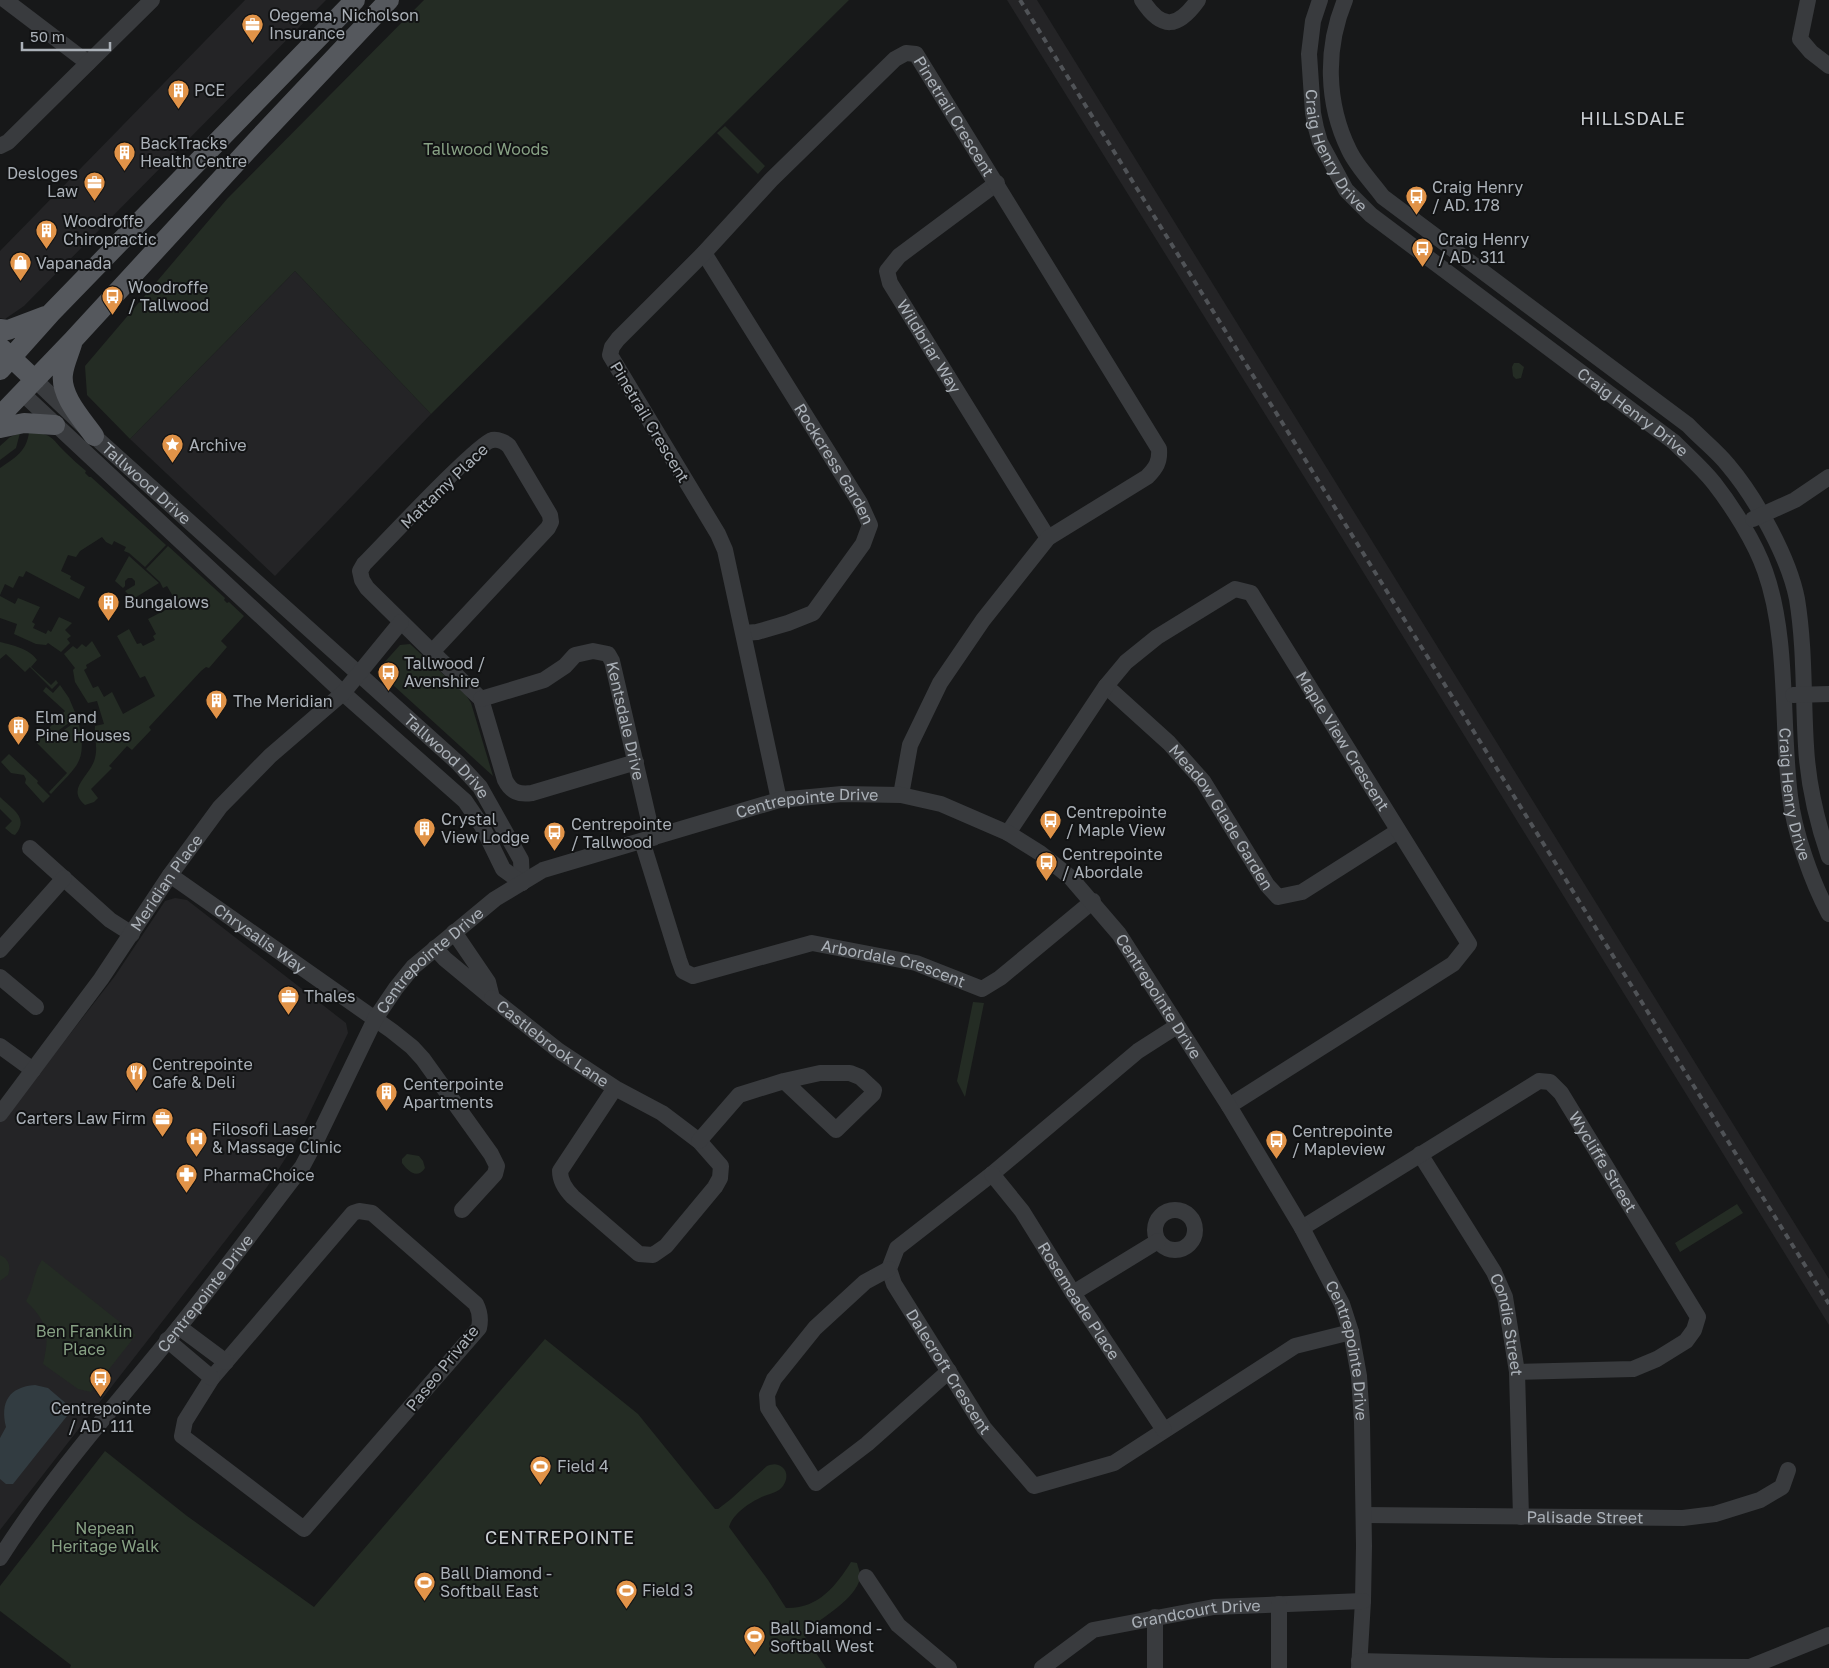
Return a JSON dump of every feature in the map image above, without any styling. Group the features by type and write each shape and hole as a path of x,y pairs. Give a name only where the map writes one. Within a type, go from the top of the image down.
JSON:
{"main road":[{"path":"2,362 355,0"},
{"path":"0,416 389,0"},
{"path":"0,329 8,330 31,323 51,313"},
{"path":"73,340 63,373 62,383 67,396 94,436"},
{"name":"Tallwood Drive","path":"2,362 28,387"},
{"path":"0,428 24,423 55,425"}],"street":[{"path":"5,0 88,63"},
{"path":"0,146 8,142 152,0"},
{"path":"1142,0 1162,22 1169,23 1176,22 1191,10 1198,0"},
{"name":"Craig Henry Drive","path":"1320,0 1313,21 1309,54 1313,113 1320,142 1346,190 1371,215 1674,442 1713,482 1742,525 1764,570 1771,593 1778,632 1784,695 1790,797 1805,856 1829,914"},
{"name":"Craig Henry Drive","path":"1345,0 1338,17 1331,53 1331,86 1337,119 1350,152 1383,197 1688,425 1728,465 1763,515 1783,556 1796,598 1804,695 1806,748 1821,801 1819,830 1829,857"},
{"path":"1808,0 1800,39 1811,52 1829,66"},
{"name":"Pinetrail Crescent","path":"778,800 725,550 718,534 610,355 612,347 618,338 704,253 772,180 895,59 906,53 916,54 997,183 1159,449 1160,458 1156,467 1147,477 1048,538 983,620 940,683 910,745 901,794"},
{"name":"Wildbriar Way","path":"997,183 899,256 887,271 890,283 1048,538"},
{"name":"Rockcress Garden","path":"704,253 860,503 870,525 863,544 813,613 757,632 744,633"},
{"name":"Tallwood Drive","path":"28,387 55,425 343,693 465,802 482,826 503,869 522,883"},
{"name":"Tallwood Drive","path":"28,387 94,436 458,763 480,787 521,860 522,883"},
{"name":"Mattamy Place","path":"432,652 548,528 551,522 550,514 506,443 491,440 484,444 364,564 360,570 362,580 367,588 401,622 480,699 505,780 513,791 522,795 532,794 636,762"},
{"path":"1742,525 1795,500 1829,477"},
{"name":"Maple View Crescent","path":"1008,833 1106,686 1126,662 1157,637 1235,590 1251,593 1469,944 1453,964 1229,1106"},
{"name":"Meridian Place","path":"0,1114 102,979 170,875 220,807 270,756 343,693 401,622"},
{"name":"Kentsdale Drive","path":"480,699 544,680 565,666 575,654 593,651 608,654 612,661 636,762 647,839"},
{"name":"Meadow Glade Garden","path":"1106,686 1170,743 1198,775 1267,885 1278,897 1302,892 1398,831"},
{"path":"1784,695 1829,694"},
{"name":"Centrepointe Drive","path":"0,1558 16,1532 306,1161 375,1019 413,967 435,948 495,899 543,870 778,800 842,794 901,794 941,804 1008,833 1040,853 1070,877 1093,901 1119,934 1229,1106 1302,1228 1342,1304 1351,1332 1359,1376 1364,1514 1363,1601 1359,1664"},
{"path":"1790,797 1821,801"},
{"name":"Arbordale Crescent","path":"647,839 679,960 684,971 693,976 812,944 916,963 982,989 1000,978 1093,901"},
{"path":"30,848 110,920 132,934"},
{"name":"Chrysalis Way","path":"170,875 375,1019 412,1047 423,1059 491,1154 497,1166 495,1174 462,1210"},
{"path":"0,950 64,878"},
{"name":"Castlebrook Lane","path":"454,932 488,982 492,998"},
{"name":"Castlebrook Lane","path":"435,948 452,965 559,1051 615,1088 662,1113 699,1141 721,1166 720,1178 715,1187 666,1246 653,1255 639,1254 573,1197 567,1191 560,1174 560,1171 615,1088"},
{"path":"0,977 36,1007"},
{"path":"949,1371 867,1444 816,1482 768,1408 767,1395 774,1379 816,1328 865,1282 889,1269 897,1248 992,1174 1138,1051 1177,1026"},
{"path":"0,1046 33,1070"},
{"path":"699,1141 739,1095 784,1081 820,1073 850,1073 860,1077 874,1090 873,1094 836,1130 784,1081"},
{"name":"Wycliffe Street","path":"1302,1228 1538,1081 1550,1082 1561,1093 1698,1316 1694,1330 1686,1341 1657,1359 1633,1369 1517,1372"},
{"name":"Condie Street","path":"1420,1154 1494,1272 1505,1298 1517,1372 1521,1517"},
{"name":"Rosemeade Place","path":"992,1174 1022,1210 1073,1293 1164,1430"},
{"name":"Paseo Private","path":"358,1211 372,1213 464,1292 476,1304 479,1310 478,1328 304,1529 182,1436 185,1421 212,1378 353,1213 358,1211"},
{"path":"1073,1293 1158,1241"},
{"name":"Dalecroft Crescent","path":"889,1269 894,1284 984,1428 1034,1486 1114,1462 1295,1346 1351,1332"},
{"path":"178,1327 226,1362"},
{"path":"167,1340 212,1378"},
{"name":"Palisade Street","path":"1364,1514 1684,1518 1715,1514 1760,1500 1782,1487 1788,1470"},
{"path":"866,1577 898,1624 949,1668"},
{"name":"Grandcourt Drive","path":"1042,1668 1093,1630 1155,1617 1214,1607 1363,1601"},
{"path":"1279,1604 1279,1668"},
{"path":"1155,1617 1155,1668"},
{"path":"1359,1664 1750,1668 1829,1635"}],"shaded area":[{"path":"245,0 326,0 24,306 5,319 0,318 0,251"},
{"path":"1007,0 1037,0 1829,1279 1829,1325 1318,499"},
{"path":"295,271 431,414 275,576 130,439"},
{"path":"175,898 187,900 346,1023 348,1033 294,1145 267,1187 0,1530 0,1111 7,1115 115,976 165,901"},
{"path":"35,1385 48,1388 69,1406 67,1416 13,1484 6,1484 0,1479 0,1438 6,1427 4,1410 6,1403 8,1397 19,1389"}],"green space":[{"name":"Tallwood Woods","path":"424,0 849,0 431,414 295,271 130,439 87,395 85,366 227,199"},
{"path":"725,126 765,166 758,174 717,133"},
{"path":"1514,363 1519,363 1524,367 1521,378 1516,379 1513,376 1512,367"},
{"path":"29,432 50,437 86,471 85,473 89,477 166,545 145,567 124,551 126,547 114,541 112,545 102,537 80,551 76,557 68,555 61,571 71,576 70,579 85,587 79,599 26,571 23,577 19,576 13,588 5,584 0,595 0,468 23,449"},
{"path":"20,433 16,448 0,460 0,446 10,437"},
{"path":"168,546 225,598 224,600 227,603 229,602 244,616 221,641 227,647 209,668 206,667 201,671 149,727 151,730 132,750 127,746 109,766 112,768 91,789 98,798 94,802 85,805 80,799 78,787 95,758 95,726 104,724 97,701 88,703 75,682 73,670 75,668 64,654 73,646 77,649 82,644 86,647 92,641 101,656 86,665 87,668 84,670 93,688 98,686 104,697 112,692 123,714 155,696 145,676 140,678 117,636 129,629 137,644 141,643 143,646 155,640 153,636 156,634 148,619 173,606 170,601 174,598 167,586 163,588 160,582 146,569"},
{"path":"129,556 159,583 133,599 125,591 135,585 135,581 132,578 128,578 125,581 123,588 115,581"},
{"path":"0,596 15,604 18,598 40,607 32,622 35,624 33,628 46,634 48,630 51,632 59,617 72,623 65,630 71,636 67,639 70,643 61,652 48,643 46,645 36,644 14,634 17,624 0,618"},
{"path":"0,642 30,653 37,660 31,667 51,685 56,680 58,683 52,689 30,667 25,672 6,654 0,659"},
{"path":"410,644 466,695 471,703 493,776 382,675 382,665 400,645"},
{"path":"60,685 69,698 77,717 55,733 53,731 49,737 54,742 59,737 57,735 78,720 82,745 81,754 74,769 51,794 49,792 67,773 36,742 65,711 43,691 46,687 53,693"},
{"path":"9,754 38,781 37,783 50,796 43,803 25,783 24,775 11,773 1,762"},
{"path":"0,797 18,814 20,819 21,824 15,835 5,828 12,821 0,809"},
{"path":"973,1002 984,1003 965,1097 957,1081"},
{"path":"407,1154 419,1156 425,1168 422,1172 413,1173 404,1166 402,1159"},
{"path":"1737,1204 1743,1213 1680,1252 1675,1243"},
{"path":"0,1255 7,1261 9,1269 8,1275 0,1281"},
{"name":"Ben Franklin Place","path":"42,1260 136,1335 91,1392 78,1389 43,1364 46,1345 45,1330 39,1316 26,1301"},
{"name":"Nepean Heritage Walk","path":"545,1339 638,1414 715,1509 718,1509 731,1499 767,1466 776,1464 786,1472 785,1482 779,1490 749,1504 734,1517 729,1527 786,1608 808,1605 817,1600 832,1587 851,1562 857,1563 860,1578 852,1593 837,1608 805,1631 804,1635 826,1668 70,1668 71,1665 0,1611 0,1586 105,1451 187,1516 314,1607"}],"railway":[{"path":"1020,0 1829,1304"}],"place":[{"name":"Oegema, Nicholson Insurance","path":"253,43"},
{"name":"PCE","path":"178,109"},
{"name":"BackTracks Health Centre","path":"124,171"},
{"name":"Desloges Law","path":"94,201"},
{"name":"Craig Henry / AD. 178","path":"1416,215"},
{"name":"Woodroffe Chiropractic","path":"47,249"},
{"name":"Craig Henry / AD. 311","path":"1422,267"},
{"name":"Vapanada","path":"20,282"},
{"name":"Woodroffe / Tallwood","path":"112,315"},
{"name":"Archive","path":"173,464"},
{"name":"Bungalows","path":"108,621"},
{"name":"Tallwood / Avenshire","path":"388,691"},
{"name":"The Meridian","path":"217,720"},
{"name":"Elm and Pine Houses","path":"19,745"},
{"name":"Centrepointe / Maple View","path":"1050,840"},
{"name":"Crystal View Lodge","path":"425,847"},
{"name":"Centrepointe / Tallwood","path":"555,852"},
{"name":"Centrepointe / Abordale","path":"1046,882"},
{"name":"Thales","path":"288,1015"},
{"name":"Centrepointe Cafe & Deli","path":"136,1092"},
{"name":"Centerpointe Apartments","path":"387,1112"},
{"name":"Carters Law Firm","path":"162,1137"},
{"name":"Filosofi Laser & Massage Clinic","path":"196,1157"},
{"name":"Centrepointe / Mapleview","path":"1276,1159"},
{"name":"PharmaChoice","path":"187,1194"},
{"name":"Centrepointe / AD. 111","path":"101,1398"},
{"name":"Field 4","path":"541,1485"},
{"name":"Ball Diamond - Softball East","path":"424,1601"},
{"name":"Field 3","path":"626,1609"},
{"name":"Ball Diamond - Softball West","path":"754,1656"}],"district":[{"name":"HILLSDALE","path":"1633,118"},
{"name":"CENTREPOINTE","path":"560,1537"}]}
